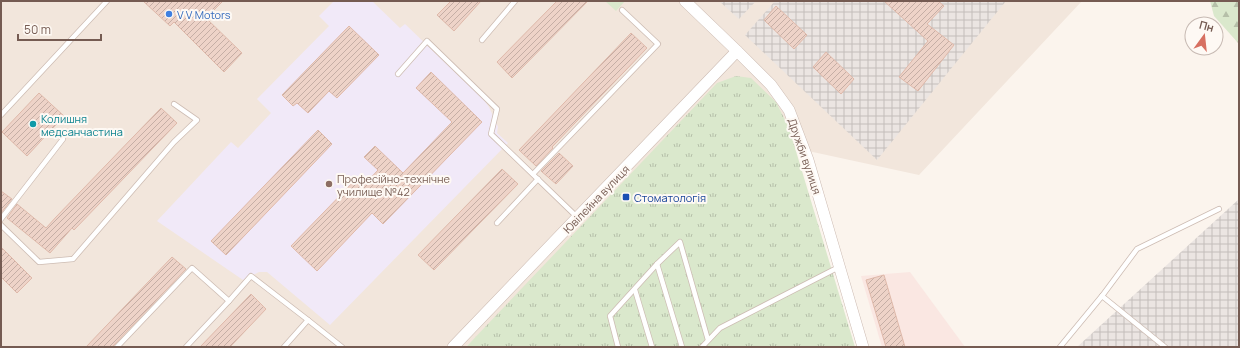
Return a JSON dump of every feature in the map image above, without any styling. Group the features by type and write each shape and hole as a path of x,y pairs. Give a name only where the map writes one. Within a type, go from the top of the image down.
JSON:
{"street":[{"name":"Дружби вулиця","path":"685,1 771,85 789,110 808,160 863,347"},
{"name":"Ювілейна вулиця","path":"453,347 737,51"}],"lane":[{"path":"1,115 107,1"},
{"path":"482,40 515,1"},
{"path":"533,174 658,44 622,10"},
{"path":"398,74 427,41 497,109 491,134 578,218"},
{"path":"1,225 39,262 73,260 174,142 196,120 174,104"},
{"path":"1,219 63,138"},
{"path":"496,223 538,179"},
{"path":"1060,347 1138,249 1219,209"},
{"path":"618,347 610,316 657,264 680,242 708,340"},
{"path":"657,264 682,347"},
{"path":"702,347 720,328 840,267"},
{"path":"117,347 192,268 229,301"},
{"path":"186,347 251,276 342,347"},
{"path":"635,290 652,347"},
{"path":"1102,296 1166,347"},
{"path":"284,347 308,320"}],"shaded area":[{"path":"1,1 1082,1 919,175 721,132 465,347 1,347"},
{"name":"Професійно-технічне училище №42","path":"334,1 372,1 400,28 405,24 484,100 489,107 498,127 497,133 508,143 330,325 267,272 259,272 243,280 157,221 231,142 238,148 271,113 257,99 329,26 319,16"},
{"path":"719,1 756,1 739,19"},
{"path":"775,1 1006,1 877,160 745,35"},
{"path":"1239,199 1239,347 1077,347"},
{"path":"910,272 965,347 882,347 861,276"}],"green space":[{"path":"605,1 625,1 616,11"},
{"path":"1210,1 1239,1 1239,44 1224,27 1224,16 1214,16"},
{"path":"736,76 751,78 776,102 789,128 855,347 466,347 717,83"}],"building":[{"path":"143,1 223,1 206,18 242,53 224,72 174,22 170,26"},
{"path":"451,1 481,1 454,31 437,15"},
{"path":"557,1 588,1 512,78 497,62"},
{"path":"884,1 938,1 944,6 927,24 954,45 918,91 899,77 928,41"},
{"path":"776,6 807,35 794,49 764,20"},
{"path":"349,26 379,55 337,98 329,91 308,113 297,103 293,106 282,95"},
{"path":"631,33 647,48 552,147 553,148 536,166 519,150"},
{"path":"826,52 854,79 841,94 813,67"},
{"path":"431,72 482,122 383,224 372,213 317,271 291,246 357,178 364,185 378,170 364,157 375,146 403,173 452,122 416,88"},
{"name":"Колишня медсанчастина","path":"39,93 64,116 27,156 2,132"},
{"path":"161,108 177,123 74,230 72,228 50,253 7,218 17,204 46,228"},
{"path":"318,130 332,144 226,255 211,241"},
{"path":"559,153 573,166 556,184 541,171"},
{"path":"502,169 518,184 434,270 418,255"},
{"path":"1,191 12,199 1,213"},
{"path":"1,247 32,278 17,293 1,277"},
{"path":"172,257 186,269 112,347 86,347"},
{"path":"884,275 905,347 886,347 866,280"},
{"path":"251,294 266,309 230,347 200,347"}],"place":[{"name":"V V Motors","path":"169,14"},
{"name":"Колишня медсанчастина","path":"33,124"},
{"name":"Професійно-технічне училище №42","path":"329,184"},
{"name":"Стоматологія","path":"626,197"}]}
